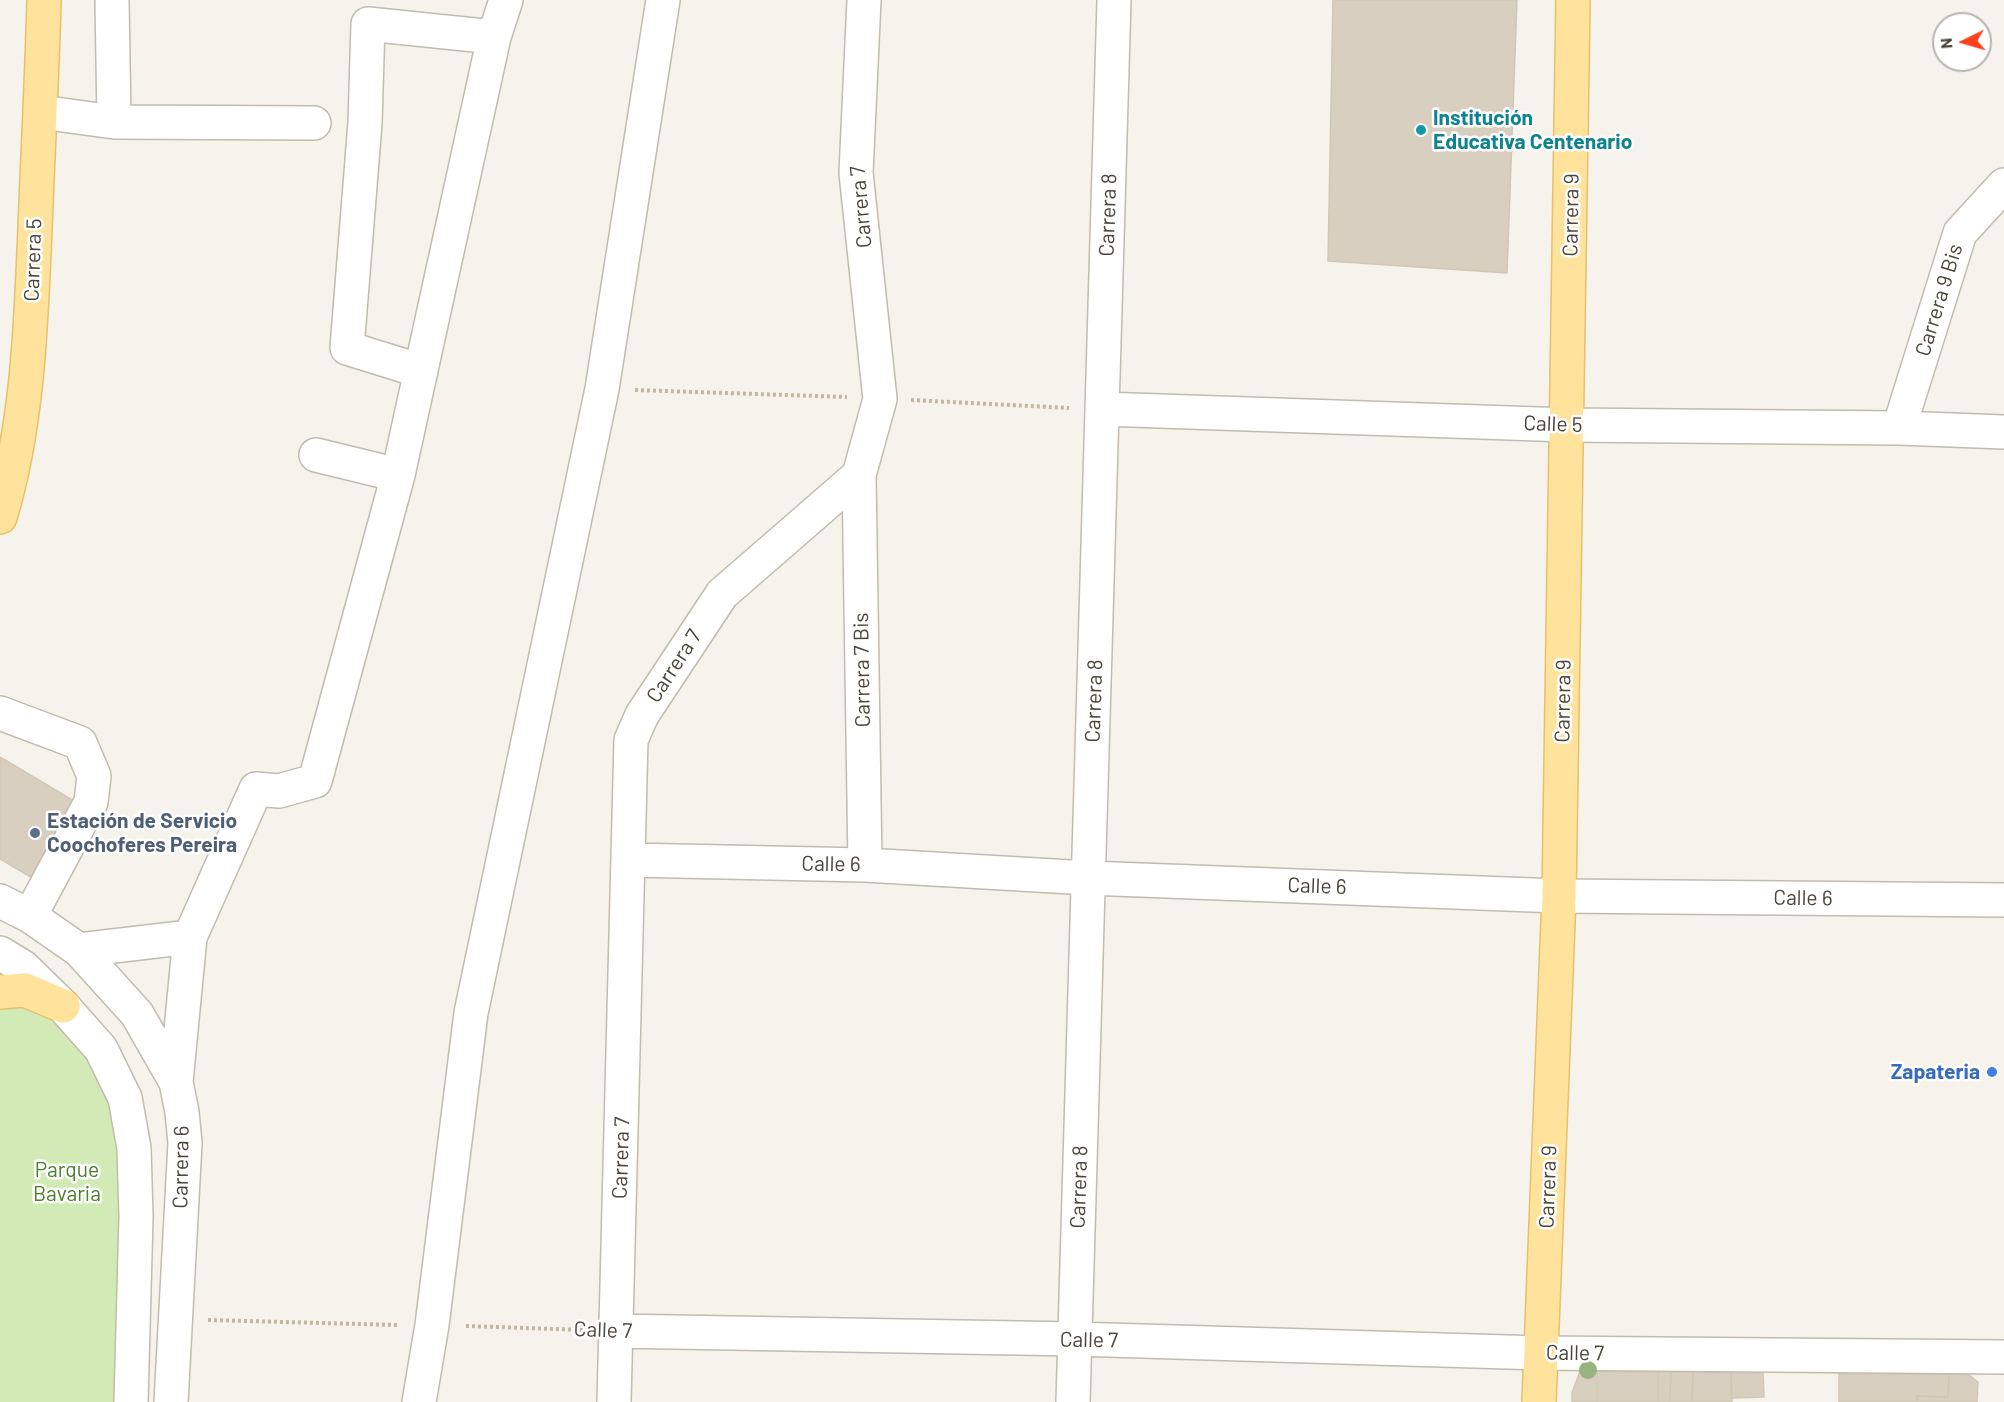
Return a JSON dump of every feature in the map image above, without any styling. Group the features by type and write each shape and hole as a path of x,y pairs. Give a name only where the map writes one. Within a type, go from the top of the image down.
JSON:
{"main road":[{"name":"Carrera 5","path":"0,517 11,480 30,343 44,0"},
{"name":"Carrera 9","path":"1539,1402 1559,896 1573,0"},
{"path":"0,992 25,990 63,1006"}],"street":[{"path":"112,0 114,122"},
{"path":"176,1082 190,937 256,789 279,791 315,781 398,475 494,37 506,0"},
{"path":"419,1402 432,1325 471,1014 602,389 663,0"},
{"name":"Carrera 7","path":"614,1402 632,740 642,715 722,594 859,476 880,399 856,173 864,0"},
{"name":"Carrera 8","path":"1073,1402 1114,0"},
{"path":"421,371 347,348 365,123 368,24 494,37"},
{"path":"41,112 114,122 314,123"},
{"name":"Carrera 9 Bis","path":"1899,428 1960,233 2004,185"},
{"name":"Calle 5","path":"1102,409 1568,424 1899,428 2004,432"},
{"path":"316,455 398,475"},
{"name":"Carrera 7 Bis","path":"859,476 865,865"},
{"path":"0,713 80,743 94,776 91,802 30,916"},
{"name":"Calle 6","path":"630,860 865,865 1088,878 1559,896 2004,900"},
{"name":"Carrera 6","path":"0,901 30,916 79,950 137,1014 176,1082 185,1143 171,1402"},
{"path":"79,950 190,937"},
{"path":"0,953 23,967 63,1006 101,1049 125,1098 134,1148 135,1320 131,1402"},
{"name":"Calle 7","path":"616,1331 1075,1339 1541,1353 2004,1357"}],"path":[{"name":"Calle 7","path":"174,1319 616,1331"}],"green space":[{"name":"Parque Bavaria","path":"0,992 63,1006 125,1098 131,1402 0,1402"}],"building":[{"name":"Institución Educativa Centenario","path":"1333,0 1517,0 1507,273 1328,261"},
{"name":"Estación de Servicio Coochoferes Pereira","path":"0,757 84,807 41,883 0,859"},
{"path":"1580,1371 1597,1371 1597,1402 1572,1402 1572,1393"},
{"path":"1597,1371 1658,1372 1658,1402 1597,1402"},
{"path":"1658,1372 1671,1372 1670,1402 1658,1402"},
{"path":"1671,1372 1693,1372 1692,1402 1670,1402"},
{"path":"1693,1372 1731,1373 1732,1402 1692,1402"},
{"path":"1731,1373 1763,1373 1764,1397 1731,1398"},
{"path":"1839,1374 1949,1374 1948,1397 1917,1396 1917,1402 1839,1402"},
{"path":"1949,1374 1969,1375 1978,1382 1977,1402 1917,1402 1917,1396 1948,1397"}],"place":[{"name":"Institución Educativa Centenario","path":"1421,130"},
{"name":"Estación de Servicio Coochoferes Pereira","path":"35,833"},
{"name":"Zapateria","path":"1992,1072"}]}
